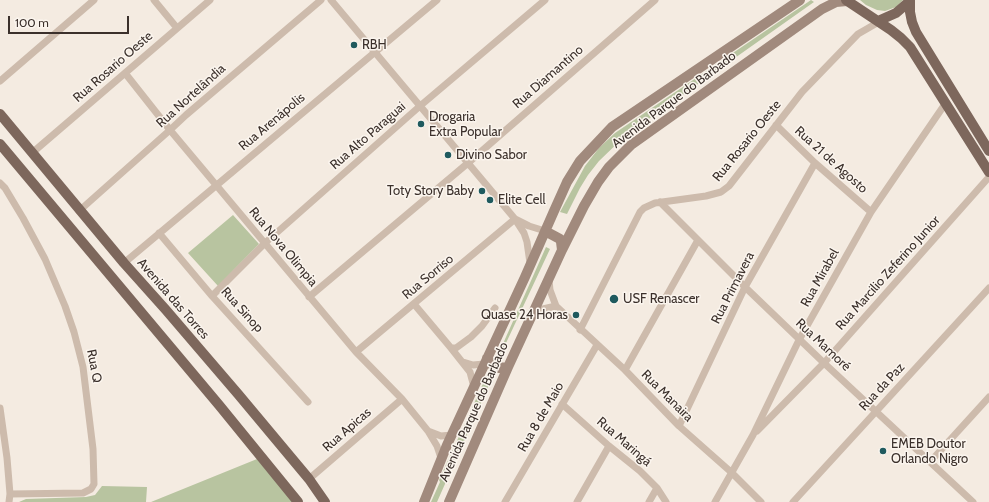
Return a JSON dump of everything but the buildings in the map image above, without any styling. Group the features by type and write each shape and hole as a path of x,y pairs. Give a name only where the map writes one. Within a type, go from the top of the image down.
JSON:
{"main road":[{"name":"Avenida Parque do Barbado","path":"424,502 452,435 567,182 580,161 612,127 800,0"},
{"name":"Avenida Parque do Barbado","path":"449,502 508,367 562,250 598,182 609,167 631,145 822,9 836,2 847,0"},
{"path":"847,0 901,38 910,47 989,172"},
{"path":"878,21 896,13 910,0"},
{"path":"910,0 910,12 916,32 989,152"},
{"name":"Avenida das Torres","path":"0,114 79,211 237,392 309,479 326,502"},
{"path":"0,144 219,405 298,502"},
{"path":"545,231 560,239 562,250"},
{"path":"86,247 96,239 102,240 108,244"},
{"path":"486,361 497,368 501,369 508,367"}],"street":[{"path":"0,81 94,0"},
{"path":"154,0 177,28"},
{"name":"Rua Rosario Oeste","path":"32,153 210,0"},
{"name":"Rua Nortelândia","path":"79,211 186,115 320,0"},
{"path":"331,0 515,219 524,233 527,242 530,265"},
{"name":"Rua Arenápolis","path":"124,263 437,0"},
{"name":"Rua Alto Paraguai","path":"212,296 265,243 420,106 545,0"},
{"name":"Rua Diamantino","path":"309,297 468,163 656,0"},
{"name":"Rua Rosario Oeste","path":"580,330 638,216 644,208 660,202 706,196 721,192 737,176 802,92 861,31 869,28 878,21"},
{"name":"Rua Nova Olimpia","path":"125,73 170,130 309,297 356,352 402,399 428,431 437,446 442,459"},
{"name":"Rua Mirabel","path":"715,502 753,435 799,340 871,212 945,104"},
{"name":"Rua 21 de Agosto","path":"776,126 815,163 871,212"},
{"name":"Rua Primavera","path":"679,426 745,287 815,163"},
{"name":"Rua Marcilio Zeferino Junior","path":"753,435 824,363 989,177"},
{"name":"Rua Q","path":"0,183 19,212 46,259 65,306 74,332 83,367 93,449 94,484 91,489 83,493 10,494"},
{"name":"Rua Mamoré","path":"660,202 799,340 973,502"},
{"path":"515,219 529,226 545,231"},
{"name":"Rua Sorriso","path":"356,352 515,219"},
{"name":"Rua Sinop","path":"159,233 212,296 308,402"},
{"path":"625,370 698,240"},
{"name":"Rua Manaira","path":"549,280 550,290 556,306 580,330 625,370 679,426 731,472 761,502"},
{"name":"Rua da Paz","path":"793,502 989,288"},
{"path":"414,304 463,362 471,374 474,387"},
{"path":"534,311 556,306"},
{"path":"451,348 456,348 471,337 482,326 495,308"},
{"name":"Rua 8 de Maio","path":"505,502 597,344"},
{"path":"463,362 473,365 486,361"},
{"path":"930,462 989,397"},
{"name":"Rua Apicas","path":"309,479 402,399"},
{"name":"Rua Maringá","path":"562,404 609,446 640,471 657,488 666,502"},
{"path":"0,408 7,458 10,494 9,502"},
{"path":"428,431 441,436 452,435"},
{"path":"577,502 609,446"},
{"path":"649,502 657,488"}],"green space":[{"path":"811,0 814,2 626,135 599,161 588,175 567,214 560,212 585,166 599,148 615,133"},
{"path":"860,0 903,0 896,7 885,11 877,10 866,5"},
{"path":"233,215 259,244 218,286 188,253"},
{"path":"546,247 550,249 499,358 498,355"},
{"path":"487,375 492,378 437,502 431,502 440,482 439,480"},
{"path":"257,459 293,502 151,502"},
{"path":"102,486 147,487 146,502 19,502 26,499 86,497 95,495"}],"place":[{"name":"RBH","path":"354,45"},
{"name":"Drogaria Extra Popular","path":"421,124"},
{"name":"Divino Sabor","path":"448,155"},
{"name":"Toty Story Baby","path":"482,191"},
{"name":"Elite Cell","path":"490,200"},
{"name":"USF Renascer","path":"614,299"},
{"name":"Quase 24 Horas","path":"576,315"},
{"name":"EMEB Doutor Orlando Nigro","path":"883,451"}]}
